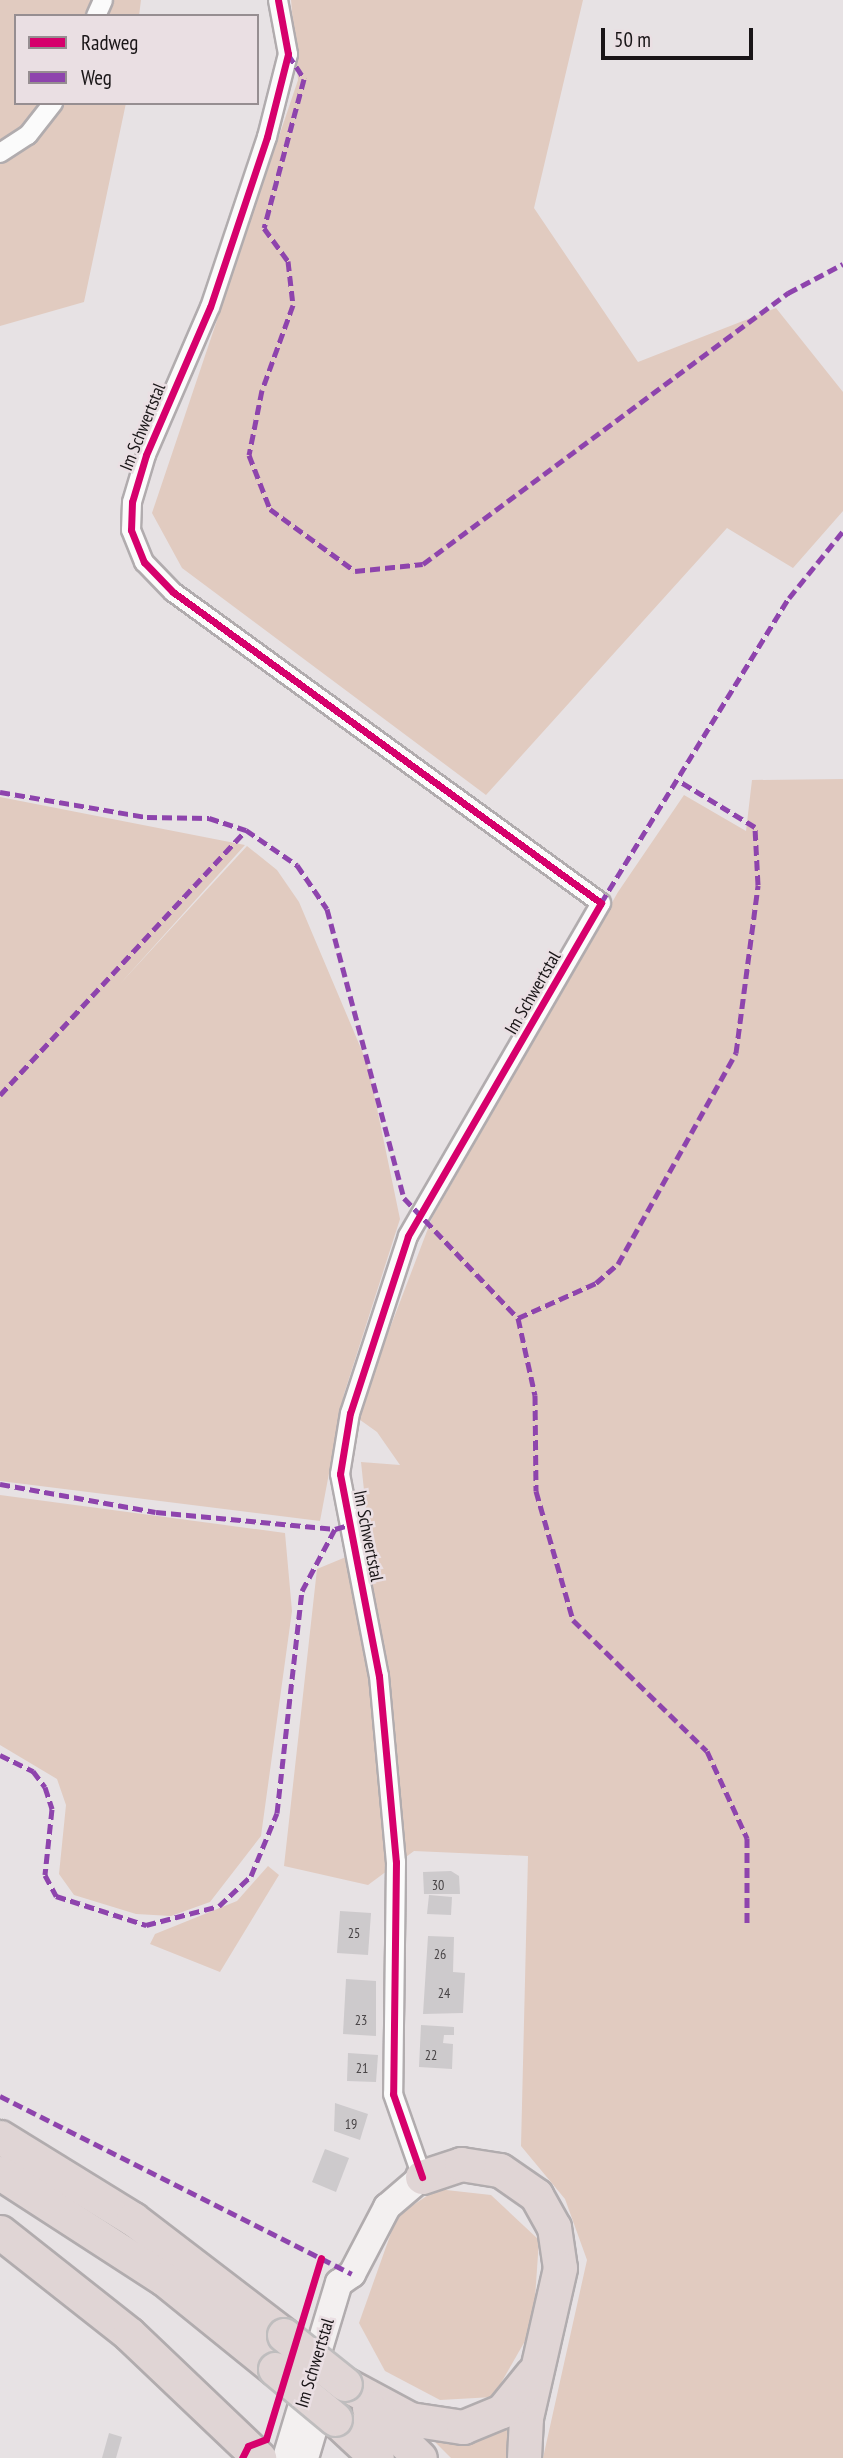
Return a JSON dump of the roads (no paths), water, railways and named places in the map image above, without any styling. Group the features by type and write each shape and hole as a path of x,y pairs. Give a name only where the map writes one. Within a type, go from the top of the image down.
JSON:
{"highway":[{"path":"0,2137 133,2219 345,2384 420,2458"},
{"path":"422,2176 481,2164 518,2179 547,2210 560,2268 535,2371 524,2458"},
{"path":"0,2173 164,2279 335,2419 377,2458"},
{"path":"0,2232 129,2334 259,2458"},
{"path":"345,2384 410,2419 463,2427 502,2411 535,2371"}],"main road":[{"name":"Im Schwertstal","path":"286,2458 339,2283 352,2274 387,2207 422,2176"},
{"name":"Im Schwertstal","path":"305,2458 355,2287 352,2274"}],"street":[{"name":"Im Schwertstal","path":"278,0 288,54 267,137 210,307 146,455 132,502 131,530 144,562 173,592 601,903 413,1225 350,1413 340,1474 379,1676 396,1862 393,2094 422,2176"},
{"path":"0,153 28,135 51,105"}]}
